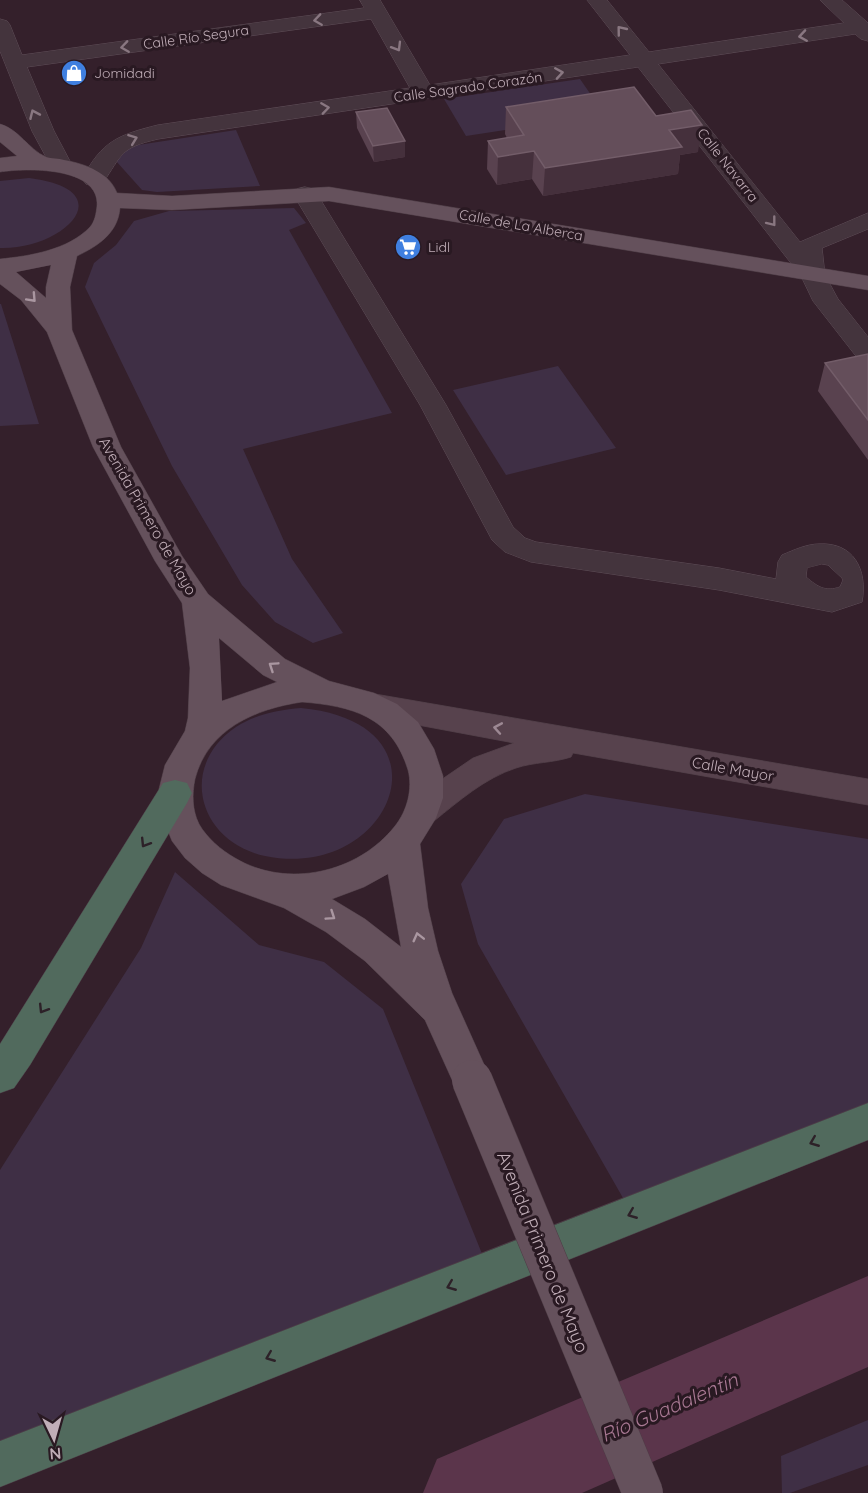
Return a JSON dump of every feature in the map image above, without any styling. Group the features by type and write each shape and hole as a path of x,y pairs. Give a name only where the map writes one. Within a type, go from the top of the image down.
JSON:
{"highway":[{"path":"0,1075 16,1053 176,793"},
{"path":"0,1464 868,1121"}],"main road":[{"path":"0,131 49,164"},
{"path":"0,165 49,164 79,171 101,185 108,210 92,237 66,252 43,261 0,266"},
{"name":"Calle de La Alberca","path":"108,210 132,210 172,203 329,194 868,283"},
{"name":"Avenida Primero de Mayo","path":"59,330 58,287 66,252"},
{"name":"Avenida Primero de Mayo","path":"0,272 30,295 59,330 107,447 165,552 197,602 274,667 326,692"},
{"name":"Avenida Primero de Mayo","path":"197,602 205,639 208,676 201,735"},
{"path":"302,690 351,697 375,706 397,721 413,741 424,762 427,787 422,811 404,843 380,864 349,879 315,887 279,888 250,882 225,872 203,856 188,837 178,816 176,793 179,772 187,753 216,720 256,699 302,690"},
{"name":"Avenida Primero de Mayo","path":"404,843 409,903 441,1013 472,1080 643,1493"},
{"name":"Avenida Primero de Mayo","path":"279,888 320,908 355,932 390,960 441,1013"}],"street":[{"name":"Calle Navarra","path":"597,0 813,275"},
{"path":"830,0 864,31"},
{"path":"373,6 424,93"},
{"name":"Calle Río Segura","path":"15,62 373,6"},
{"path":"0,25 27,100 44,137 49,164"},
{"name":"Calle Sagrado Corazón","path":"94,179 111,149 134,138 169,130 646,60 864,31"},
{"path":"305,194 433,405 502,533 515,545 531,552 719,579 832,601 851,594 858,580 850,565 831,555 810,554 793,562 719,579"},
{"path":"868,220 810,245 813,275 826,301 868,354"},
{"path":"793,562 791,580 810,597"},
{"name":"Calle Mayor","path":"375,706 868,792"},
{"name":"Calle Mayor","path":"422,811 458,784 496,760 535,750 597,746"}],"shaded area":[{"path":"580,79 605,115 466,136 444,99"},
{"path":"236,130 260,186 157,192 142,190 116,161 125,147"},
{"path":"29,178 58,185 74,194 79,206 74,218 62,230 45,240 23,246 0,248 0,181"},
{"path":"294,208 306,223 289,230 392,413 243,449 292,559 343,633 313,643 275,622 242,585 172,466 85,287 94,263 116,245 134,221 169,211"},
{"path":"1,304 39,424 0,426"},
{"path":"558,366 616,448 506,475 453,390"},
{"path":"301,708 349,720 379,741 391,768 389,797 373,825 346,846 309,858 265,856 242,848 224,836 211,820 204,801 202,782 206,762 218,743 236,727 267,713"},
{"path":"585,794 868,839 868,1119 635,1219 478,944 461,884 504,819"},
{"path":"175,872 259,945 324,962 383,1009 489,1271 0,1474 0,1170 141,948"},
{"path":"868,1420 868,1465 790,1493 782,1493 781,1456"}],"building":[{"path":"634,87 656,116 691,110 702,125 669,130 682,147 545,168 534,151 498,157 488,141 524,135 506,107"},
{"path":"387,108 405,141 373,146 356,112"},
{"path":"868,354 868,420 825,363"}],"waterway":[{"name":"Río Guadalentín","path":"471,1493 868,1321"}],"place":[{"name":"Jomidadi","path":"74,73"},
{"name":"Lidl","path":"408,247"}]}
